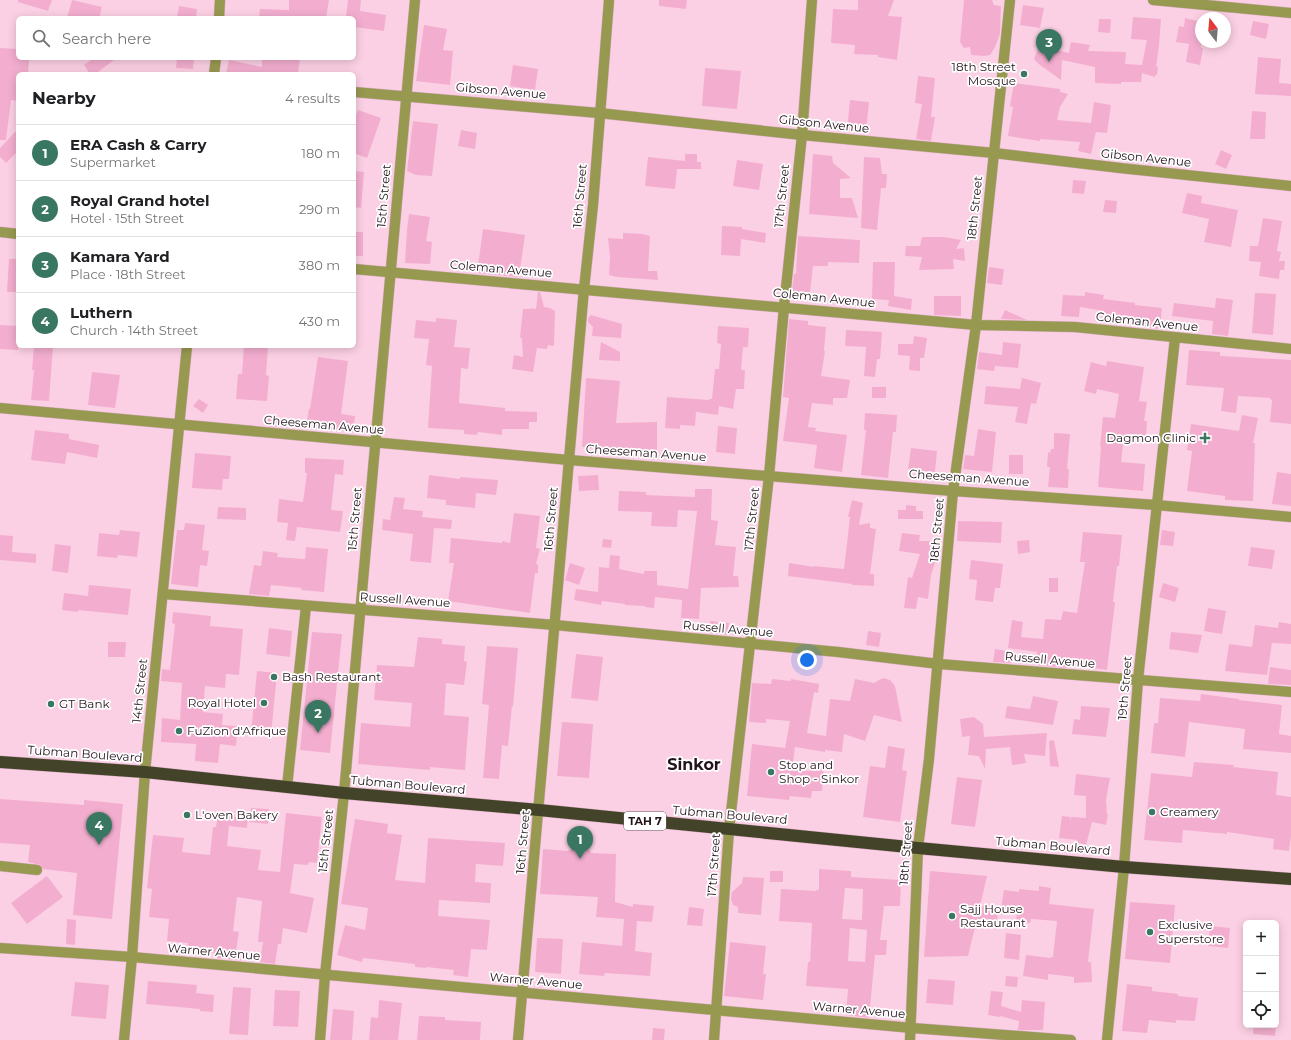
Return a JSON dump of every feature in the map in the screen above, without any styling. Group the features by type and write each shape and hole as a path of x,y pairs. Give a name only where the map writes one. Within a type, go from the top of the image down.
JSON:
{"highway":[{"name":"Tubman Boulevard","path":"0,762 145,772 344,793 538,810 918,848 1124,867 1291,879"}],"street":[{"path":"219,16 220,0"},
{"name":"15th Street","path":"320,1040 325,975 344,793 405,96 415,0"},
{"name":"16th Street","path":"518,1040 584,289 593,205 609,0"},
{"name":"17th Street","path":"714,1040 729,830 770,476 784,307 802,135 812,0"},
{"name":"18th Street","path":"910,1040 912,1028 918,848 939,664 953,491 976,325 1010,0"},
{"path":"1153,0 1291,13"},
{"path":"214,72 216,60"},
{"name":"Gibson Avenue","path":"356,92 599,113 802,135 994,153 1291,186"},
{"path":"0,232 16,234"},
{"name":"Coleman Avenue","path":"356,269 976,325 1075,327 1291,350"},
{"name":"19th Street","path":"1107,1040 1124,867 1138,680 1175,338"},
{"name":"14th Street","path":"124,1040 132,957 145,772 180,425 186,348"},
{"name":"Cheeseman Avenue","path":"0,408 569,460 953,491 1156,504 1291,517"},
{"name":"Russell Avenue","path":"163,594 555,625 939,664 1291,692"},
{"path":"287,787 306,606"},
{"path":"0,866 37,870"},
{"name":"Warner Avenue","path":"0,948 132,957 912,1028 1071,1040"}],"building":[{"path":"18,0 52,0 48,11 18,2"},
{"path":"72,0 102,7 100,16 68,16"},
{"path":"289,0 329,0 326,16 259,16 260,9 289,10"},
{"path":"348,0 361,0 360,11 386,15 384,31 356,27 356,16 346,16"},
{"path":"659,0 687,0 686,9 659,6"},
{"path":"858,0 894,0 888,16 902,17 897,60 878,57 878,55 854,54 855,45 831,43 833,9 858,10"},
{"path":"964,0 992,0 994,5 1001,6 1000,34 990,55 971,55 970,47 964,48 960,42"},
{"path":"1023,5 1044,8 1040,28 1020,25"},
{"path":"179,6 197,9 196,16 177,16"},
{"path":"1133,17 1161,19 1156,67 1158,66 1157,75 1155,75 1155,77 1142,73 1141,82 1121,82 1121,84 1095,83 1095,67 1062,60 1061,80 1034,59 1039,46 1069,53 1071,42 1090,45 1088,51 1126,52 1125,64 1142,65 1147,40 1131,39"},
{"path":"1185,18 1195,20 1195,48 1203,48 1200,65 1186,62 1189,44 1176,42 1179,26 1184,27"},
{"path":"1099,19 1111,19 1110,33 1098,32"},
{"path":"1253,21 1269,24 1266,39 1250,35"},
{"path":"424,25 447,29 443,50 453,51 450,85 416,81"},
{"path":"0,48 16,49 16,60 29,60 28,72 16,72 16,101 11,100 6,140 0,140"},
{"path":"1258,57 1281,59 1279,83 1291,84 1291,96 1255,94"},
{"path":"91,60 114,60 98,72 89,72 84,65"},
{"path":"177,60 194,60 193,69 176,68"},
{"path":"229,60 262,67 262,60 300,60 298,72 226,72"},
{"path":"513,65 538,69 535,90 510,86"},
{"path":"705,68 741,71 737,109 702,106"},
{"path":"918,76 935,78 931,117 935,117 931,141 916,139 922,104 915,103"},
{"path":"1014,83 1060,89 1060,92 1068,94 1060,107 1057,120 1091,123 1094,102 1111,105 1107,133 1096,132 1091,154 1078,151 1080,142 1040,139 1040,141 1008,136 1013,107 1010,106"},
{"path":"850,100 869,102 866,132 847,131"},
{"path":"358,110 381,118 367,158 356,154 356,116"},
{"path":"1252,111 1266,112 1265,139 1250,139"},
{"path":"413,121 438,124 432,176 416,175 407,171"},
{"path":"461,130 477,133 475,149 458,146"},
{"path":"16,131 16,153 6,163 0,157 0,148"},
{"path":"1221,150 1232,155 1226,169 1215,164"},
{"path":"685,154 697,154 697,162 701,162 701,169 677,169 675,189 645,186 648,157 685,161"},
{"path":"813,154 832,156 833,163 851,178 840,179 840,198 852,198 858,218 809,214"},
{"path":"864,157 880,158 882,174 887,174 886,188 881,188 877,230 861,228"},
{"path":"737,160 763,164 759,190 733,186"},
{"path":"356,171 364,172 361,208 356,207"},
{"path":"1073,180 1086,181 1084,194 1072,193"},
{"path":"1187,193 1202,196 1201,203 1238,210 1231,247 1204,242 1209,219 1182,213"},
{"path":"1105,200 1117,201 1116,213 1103,212"},
{"path":"409,214 430,217 426,241 432,242 430,264 405,263"},
{"path":"1263,218 1282,221 1277,251 1281,252 1279,261 1285,261 1284,270 1280,270 1279,279 1259,276 1261,262 1249,261 1250,246 1258,246"},
{"path":"722,226 742,227 742,229 766,233 765,243 741,239 740,256 721,255"},
{"path":"483,229 525,235 519,277 477,273"},
{"path":"356,232 363,232 363,256 356,256"},
{"path":"623,233 650,236 648,271 657,271 658,280 609,275 610,256 608,238 623,239"},
{"path":"798,236 860,240 859,263 828,262 828,266 813,266 810,293 792,291 794,274 796,274"},
{"path":"922,237 944,237 961,240 956,249 964,248 965,261 953,259 954,269 919,270 922,257 905,256 906,246 920,246"},
{"path":"9,259 16,259 16,292 7,292"},
{"path":"873,262 895,262 894,296 912,299 911,310 888,306 889,300 872,299"},
{"path":"989,267 1004,269 1002,285 987,283"},
{"path":"538,292 540,292 544,307 555,311 554,346 548,345 547,349 537,348 533,372 512,369 514,355 523,357 522,339 520,337 523,309 536,309"},
{"path":"1085,292 1104,295 1103,299 1162,308 1160,329 1145,327 1145,323 1121,321 1121,324 1103,322 1104,311 1080,307 1079,317 1061,316 1063,295 1085,296"},
{"path":"1255,293 1276,294 1273,335 1252,333"},
{"path":"934,296 961,296 961,316 934,315"},
{"path":"1216,298 1233,300 1228,336 1212,334 1213,321 1172,316 1174,303 1215,308"},
{"path":"1005,310 1027,320 1001,319"},
{"path":"591,315 622,324 621,338 592,336 593,327 588,322 588,318"},
{"path":"436,318 457,320 454,347 470,348 468,369 461,368 459,403 505,408 505,411 537,412 537,422 529,422 529,429 502,429 502,435 478,432 477,435 464,434 464,430 428,428 432,366 426,365 429,339 414,338 416,320 436,322"},
{"path":"789,319 808,321 808,325 826,327 825,351 821,376 850,380 847,398 833,398 833,405 812,403 808,427 816,428 815,431 847,435 842,472 814,468 817,445 783,441 789,398 783,397"},
{"path":"0,325 16,326 16,348 18,348 18,350 0,349"},
{"path":"718,326 749,328 748,347 743,347 741,370 745,370 744,389 736,389 733,409 719,406 718,415 696,412 695,426 680,425 680,429 665,428 667,397 712,399 715,369 719,369 721,344 717,343"},
{"path":"846,330 882,332 880,359 877,359 875,377 864,376 866,347 845,346"},
{"path":"914,336 927,338 924,358 920,358 920,371 909,370 910,356 898,355 898,344 913,344"},
{"path":"601,342 620,352 620,361 599,360"},
{"path":"1003,342 1021,344 1018,368 995,366 994,371 977,369 979,352 1002,355"},
{"path":"34,348 53,348 49,401 31,400 34,370 32,370"},
{"path":"244,348 268,348 266,375 269,376 267,401 236,399 238,374 242,374"},
{"path":"1189,350 1220,352 1220,356 1291,360 1291,424 1270,422 1272,400 1270,398 1238,396 1236,413 1221,411 1224,388 1186,385"},
{"path":"318,357 348,361 341,414 355,416 353,432 306,426"},
{"path":"1107,361 1144,367 1139,401 1147,402 1144,421 1147,421 1146,438 1124,436 1121,462 1145,464 1143,491 1098,487 1103,417 1115,418 1119,394 1097,389 1096,394 1084,391 1091,362 1106,366"},
{"path":"92,372 120,375 115,408 88,405"},
{"path":"586,378 620,381 616,423 657,422 657,450 619,451 582,447"},
{"path":"1022,378 1041,383 1036,404 1031,403 1027,424 1015,422 1018,407 984,404 986,386 1020,389"},
{"path":"872,387 886,387 886,398 872,398"},
{"path":"199,399 208,405 203,413 193,406"},
{"path":"865,413 897,415 896,432 893,432 888,478 861,475 866,430 864,430"},
{"path":"1242,415 1258,418 1253,443 1255,443 1253,501 1225,500 1225,496 1187,491 1192,451 1187,450 1191,424 1239,431"},
{"path":"268,418 278,419 277,427 266,426"},
{"path":"718,426 737,428 735,454 716,452"},
{"path":"978,429 996,432 992,472 963,469 965,455 974,456"},
{"path":"35,430 69,434 69,439 99,445 97,458 67,452 65,464 31,460"},
{"path":"1054,433 1070,434 1067,469 1069,469 1068,488 1048,487 1050,467 1047,467 1048,452 1050,453 1051,449 1054,449"},
{"path":"911,448 937,451 935,472 908,469"},
{"path":"195,453 231,456 229,479 223,479 222,490 192,488"},
{"path":"1009,455 1023,455 1023,474 1009,474"},
{"path":"305,458 344,460 343,475 335,474 331,510 343,511 340,532 297,527 295,541 286,540 288,523 277,522 279,499 303,502 307,473 305,473"},
{"path":"1277,472 1291,474 1291,506 1272,504"},
{"path":"429,475 460,479 460,477 498,480 496,495 476,493 475,508 446,505 446,500 427,498"},
{"path":"598,475 599,490 579,491 578,476"},
{"path":"695,489 712,489 711,520 718,521 715,545 736,547 733,576 738,576 739,587 701,588 699,619 681,618 682,600 655,597 654,608 602,601 601,605 574,600 576,589 598,592 599,567 609,568 610,555 620,556 619,569 644,574 644,571 657,571 657,585 688,589 697,511 678,510 677,527 651,526 652,512 618,511 619,491 646,492 646,495 695,497"},
{"path":"394,497 405,498 403,509 423,511 422,517 452,520 451,529 434,528 431,563 410,561 413,534 382,530 383,519 390,520"},
{"path":"852,500 863,503 859,525 870,523 870,528 876,529 870,574 874,574 874,586 852,585 788,576 789,563 814,567 844,569 850,517 848,517"},
{"path":"906,505 916,506 916,511 923,511 923,519 898,519 898,510 906,510"},
{"path":"218,507 246,508 246,520 217,519"},
{"path":"514,513 540,516 536,548 540,549 536,564 538,564 538,573 535,573 530,613 448,601 454,563 449,563 451,538 502,543 502,541 510,543"},
{"path":"958,521 1002,522 1001,543 957,541"},
{"path":"185,523 205,525 202,550 209,551 207,566 200,565 198,587 171,584 177,530 184,530"},
{"path":"120,530 140,532 137,557 118,555 117,558 97,556 99,533 119,535"},
{"path":"1162,530 1175,532 1173,546 1160,545"},
{"path":"1083,532 1122,535 1113,602 1115,602 1107,670 1066,664 1066,668 1036,665 1037,652 1008,648 1012,620 1023,622 1021,637 1043,639 1045,619 1061,620 1063,611 1077,613 1085,562 1080,562"},
{"path":"902,533 920,535 919,541 933,541 932,558 936,559 931,575 928,599 918,597 916,609 904,608 908,577 912,578 920,554 899,551"},
{"path":"0,535 13,536 12,552 36,554 36,563 0,560"},
{"path":"603,539 612,540 611,548 602,547"},
{"path":"1029,540 1030,552 1018,554 1017,541"},
{"path":"55,544 71,546 68,573 52,571"},
{"path":"306,547 328,549 324,592 271,585 269,596 249,594 254,565 261,566 263,551 278,553 277,557 305,559"},
{"path":"1251,547 1275,550 1272,569 1248,566"},
{"path":"971,560 1003,564 1000,588 995,588 993,602 975,600 977,580 969,579"},
{"path":"570,563 585,568 579,585 565,580"},
{"path":"1049,578 1058,578 1058,592 1049,592"},
{"path":"1163,583 1179,588 1175,602 1159,597"},
{"path":"89,585 131,589 128,615 78,610 78,612 62,610 64,593 88,596"},
{"path":"1208,608 1226,611 1222,634 1204,631"},
{"path":"173,612 211,616 210,626 243,629 239,675 226,674 225,688 205,686 203,712 223,714 222,725 238,726 236,746 220,744 218,763 195,761 196,744 161,742 162,718 180,720 182,683 161,681 162,669 170,670 175,624 172,623"},
{"path":"710,621 729,623 727,635 709,633"},
{"path":"1279,622 1291,624 1291,644 1272,643 1267,675 1225,671 1229,644 1252,647 1255,625 1278,628"},
{"path":"269,628 292,631 290,657 266,654"},
{"path":"868,631 881,633 879,647 866,645"},
{"path":"312,632 342,634 330,753 300,750"},
{"path":"1171,632 1202,635 1198,653 1169,649"},
{"path":"418,637 442,639 442,644 465,646 464,661 467,662 464,685 446,683 444,715 469,717 465,770 430,767 430,770 358,764 361,723 410,727 412,703 374,700 377,665 414,667"},
{"path":"108,642 126,642 125,657 108,657"},
{"path":"487,646 518,648 508,746 502,745 499,779 483,778 489,705 482,704"},
{"path":"995,649 1013,652 1011,663 993,662"},
{"path":"576,654 603,657 598,701 571,698"},
{"path":"1270,667 1291,670 1291,685 1268,684"},
{"name":"Royal Hotel","path":"257,671 277,673 271,735 251,733"},
{"path":"883,678 890,680 895,686 902,722 874,715 865,741 844,734 842,752 825,750 825,752 795,747 792,770 810,771 811,766 824,767 822,791 812,791 811,798 790,796 789,800 747,796 752,744 785,748 790,721 766,719 766,723 749,722 752,683 771,684 772,679 791,681 791,679 819,684 818,693 814,692 807,733 826,736 830,699 850,701 855,679 874,683"},
{"path":"1201,694 1282,705 1279,734 1291,736 1291,753 1243,749 1245,729 1189,722 1185,757 1151,753 1154,723 1158,723 1160,698 1200,701"},
{"path":"1033,696 1058,701 1053,725 1005,718 1007,706 1030,709"},
{"path":"1081,706 1110,708 1106,737 1072,734 1074,719 1080,720"},
{"path":"974,717 983,724 984,737 1047,733 1045,756 1024,754 1026,763 1012,765 1010,747 986,749 985,769 979,756 968,755 970,736 962,737 960,719"},
{"path":"562,722 593,724 589,778 557,776"},
{"path":"1054,740 1059,767 1050,766 1049,741"},
{"path":"888,746 905,749 902,770 907,771 900,822 863,817 870,766 885,768"},
{"path":"1194,762 1234,765 1233,767 1278,772 1276,795 1291,797 1291,836 1289,851 1273,849 1274,839 1227,832 1227,834 1183,830 1182,843 1144,840 1151,773 1192,777"},
{"path":"1076,774 1110,778 1106,800 1108,814 1106,825 1092,822 1086,845 1076,842 1077,840 1059,838 1062,816 1070,817 1071,821 1071,817 1086,818 1086,796 1074,795"},
{"path":"957,777 982,780 975,827 951,824"},
{"path":"0,799 84,805 84,800 123,804 112,919 73,915 77,873 43,869 40,865 28,862 30,845 0,843"},
{"path":"251,808 269,809 268,824 249,822"},
{"path":"286,813 322,817 317,863 309,862 308,865 294,864 290,893 314,898 307,933 283,928 281,944 278,944 275,964 260,962 263,942 258,942 262,901 237,897 233,931 239,932 236,951 242,952 241,960 215,958 216,953 187,949 188,943 167,941 169,919 149,917 152,889 147,888 153,835 184,838 182,852 210,855 213,827 216,827 218,815 248,818 247,828 229,826 227,846 261,850 258,870 280,872"},
{"path":"355,819 388,824 387,833 402,835 395,880 425,883 428,838 505,843 503,866 476,864 475,882 491,883 490,903 439,900 438,916 490,920 487,950 471,949 468,977 453,975 454,970 415,967 415,964 363,958 362,962 337,955 345,925 365,930 368,908 341,904"},
{"path":"543,849 568,851 572,849 590,850 591,853 616,854 615,902 633,907 633,904 654,906 652,922 637,921 635,951 652,953 650,976 605,973 604,976 579,974 582,942 622,946 624,919 596,917 598,897 540,894"},
{"path":"819,869 851,871 851,877 901,880 900,906 884,906 880,940 887,940 886,955 875,955 869,1018 846,1015 848,989 806,986 808,962 810,962 812,923 779,921 781,889 819,890","holes":["845,888 863,889 862,920 842,919","850,928 867,930 865,962 848,961"]},
{"path":"770,871 783,871 783,882 770,882"},
{"name":"Sajj House Restaurant","path":"930,871 987,876 980,906 998,907 997,921 977,919 968,956 924,957"},
{"path":"47,876 63,897 27,924 11,903"},
{"path":"743,877 764,878 761,915 738,913 738,907 733,905 731,899 732,892 742,883"},
{"path":"1039,886 1051,888 1049,904 1094,909 1088,962 1091,962 1092,982 1074,983 1074,977 1048,974 1048,980 1023,976 1026,955 1053,957 1057,921 1031,919 1030,923 1016,922 1017,910 1001,908 1004,890 1019,892 1019,889 1039,891"},
{"name":"Exclusive Superstore","path":"1130,902 1175,905 1170,963 1125,959"},
{"path":"689,907 704,909 702,926 687,925"},
{"path":"67,919 76,920 75,945 66,944"},
{"path":"1210,926 1230,928 1228,948 1208,946"},
{"path":"1006,933 1021,935 1019,960 1004,958"},
{"path":"537,938 563,939 561,974 535,972"},
{"path":"730,942 766,946 763,974 766,974 763,1000 724,996"},
{"path":"1006,976 1018,977 1017,987 1005,986"},
{"path":"928,979 955,981 953,1005 926,1003"},
{"path":"148,981 197,985 196,993 214,995 213,1012 200,1011 200,1009 146,1004"},
{"path":"75,982 109,985 106,1019 71,1016"},
{"path":"1127,984 1152,987 1152,991 1198,998 1195,1021 1176,1020 1176,1023 1149,1020 1147,1033 1122,1031"},
{"path":"233,987 251,988 248,1035 229,1034"},
{"path":"275,990 300,991 298,1027 273,1026"},
{"path":"991,991 1003,992 1001,1006 1021,1012 1022,1000 1045,1002 1043,1030 1018,1030 1019,1021 1000,1016 988,1015"},
{"path":"379,1000 402,1003 398,1040 369,1040 371,1017 378,1018"},
{"path":"333,1009 354,1011 352,1040 330,1040"},
{"path":"419,1016 445,1017 445,1020 481,1022 480,1040 417,1040"},
{"path":"653,1028 665,1029 664,1040 652,1040"},
{"path":"1254,1028 1276,1028 1275,1036 1253,1034"}],"place":[{"name":"Kamara Yard","path":"1049,62"},
{"name":"18th Street Mosque","path":"1024,74"},
{"name":"Dagmon Clinic","path":"1205,438"},
{"name":"Bash Restaurant","path":"274,677"},
{"name":"Royal Hotel","path":"264,703"},
{"name":"GT Bank","path":"51,704"},
{"name":"FuZion d'Afrique","path":"179,731"},
{"name":"Royal Grand hotel","path":"318,733"},
{"name":"Stop and Shop - Sinkor","path":"771,772"},
{"name":"Creamery","path":"1152,812"},
{"name":"L'oven Bakery","path":"187,815"},
{"name":"Luthern","path":"99,845"},
{"name":"ERA Cash & Carry","path":"580,859"},
{"name":"Sajj House Restaurant","path":"952,916"},
{"name":"Exclusive Superstore","path":"1150,932"}],"district":[{"name":"Sinkor","path":"694,764"}]}
